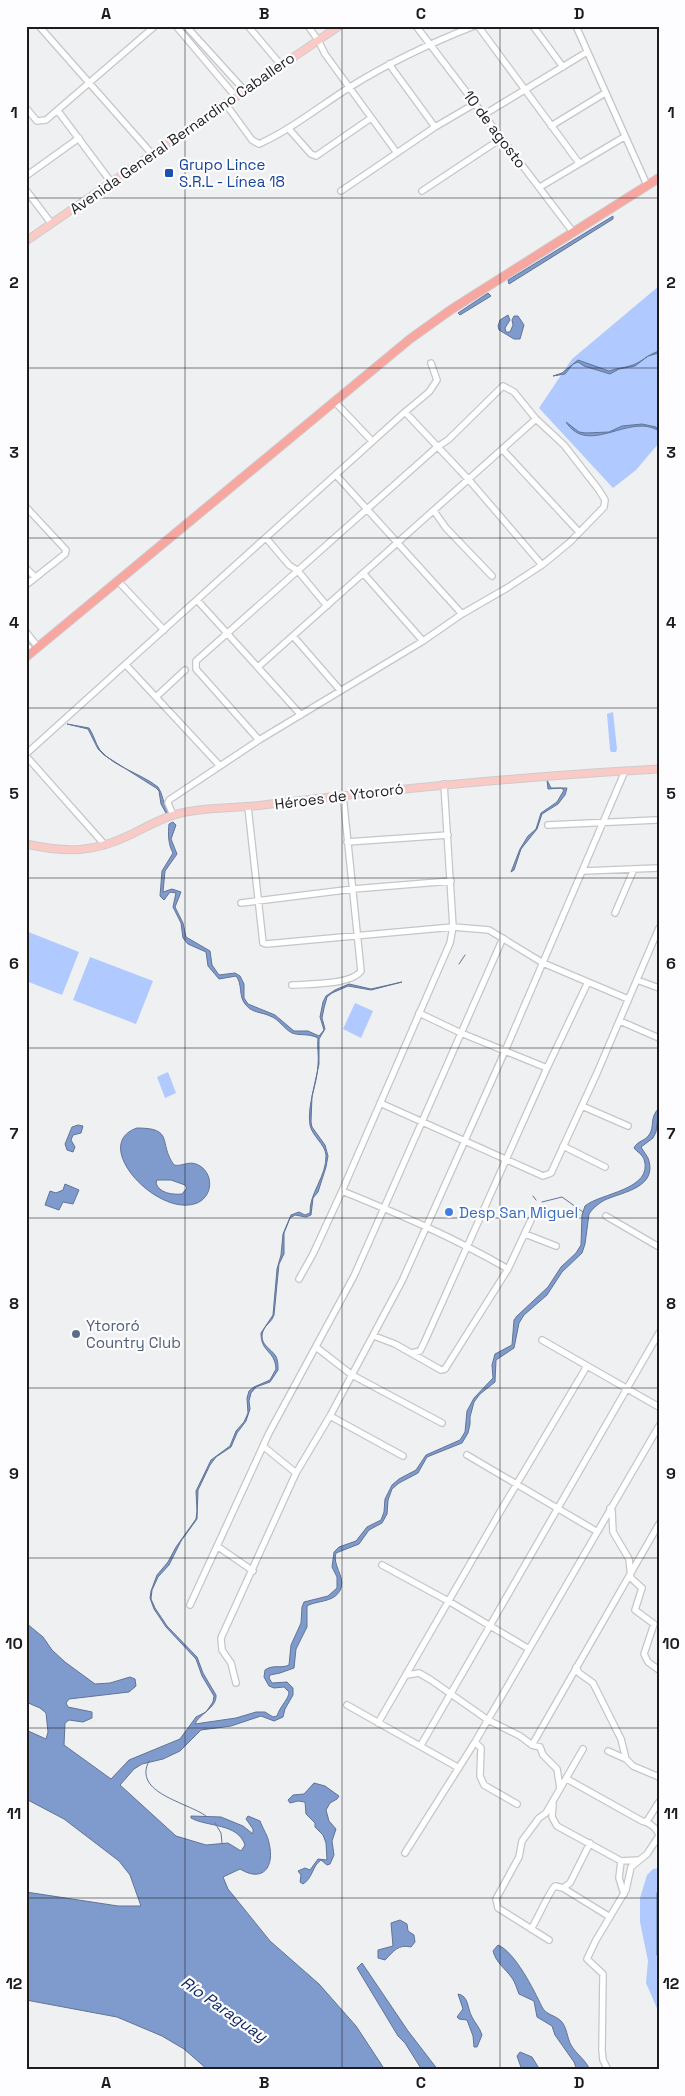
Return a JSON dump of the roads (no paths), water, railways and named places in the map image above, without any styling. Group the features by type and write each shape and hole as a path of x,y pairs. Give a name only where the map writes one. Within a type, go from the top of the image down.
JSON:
{"highway":[{"path":"32,652 415,335 659,178"}],"main road":[{"name":"Avenida General Bernardino Caballero","path":"26,241 30,234 51,223 339,26"},
{"name":"Héroes de Ytororó","path":"26,844 68,851 88,850 128,836 171,815 194,811 248,807 444,784 659,769"}],"street":[{"path":"39,26 152,154"},
{"path":"26,108 35,120 39,122 46,120 155,26"},
{"path":"176,26 235,96"},
{"path":"186,26 244,90"},
{"path":"248,26 281,65"},
{"path":"308,26 325,54 397,153"},
{"name":"10 de agosto","path":"416,26 485,114 573,232"},
{"path":"225,103 257,144 288,128 389,64 430,44 474,26"},
{"path":"478,26 578,162"},
{"path":"533,26 563,66"},
{"path":"576,26 647,186"},
{"path":"485,114 588,52"},
{"path":"389,64 435,127"},
{"path":"226,85 233,79"},
{"path":"551,126 605,93"},
{"path":"341,191 435,127 476,103"},
{"path":"58,111 111,182"},
{"path":"288,128 311,154 316,156 371,118"},
{"path":"540,187 578,162 624,137"},
{"path":"26,176 80,138"},
{"path":"422,191 502,138"},
{"path":"26,190 51,223"},
{"path":"105,845 26,755 372,440 420,400 436,384 437,380 431,363"},
{"path":"171,815 169,800 259,740 423,641 462,614 542,565 604,507 605,500 599,490 564,445 536,419 514,392 503,386 448,440 437,447 196,661 196,668 259,740"},
{"path":"334,401 372,440"},
{"path":"405,412 469,480 542,565"},
{"path":"258,667 536,419"},
{"path":"502,449 579,532"},
{"path":"336,474 462,614"},
{"path":"26,507 66,550 65,554 26,585"},
{"path":"434,512 446,528 492,576"},
{"path":"266,538 289,565 298,571 326,606"},
{"path":"26,568 35,577"},
{"path":"363,573 423,641"},
{"path":"118,581 164,630"},
{"path":"196,600 301,715"},
{"path":"26,632 32,652"},
{"path":"293,636 340,690"},
{"path":"26,645 32,652"},
{"path":"126,665 157,696 220,766"},
{"path":"157,696 185,670"},
{"path":"236,1683 231,1663 222,1652 220,1642 296,1473 374,1336 427,1226 505,1051 625,771"},
{"path":"299,1279 313,1254 342,1191 450,943 453,926 444,784"},
{"path":"292,985 354,978 361,971 343,795"},
{"path":"248,807 261,940 266,944 453,926 483,928 543,963 628,999"},
{"path":"548,825 656,820"},
{"path":"347,842 448,835"},
{"path":"583,871 659,868"},
{"path":"615,913 634,870"},
{"path":"241,903 353,888 450,881"},
{"path":"380,1103 543,1176 551,1172 620,1021 636,980 657,938 659,928"},
{"path":"190,1605 263,1446 354,1276 503,938"},
{"path":"636,980 659,988"},
{"path":"412,1353 422,1349 506,1158 588,982"},
{"path":"419,1013 461,1033 547,1068"},
{"path":"620,1021 659,1038"},
{"path":"582,1106 628,1126"},
{"path":"563,1146 606,1167"},
{"path":"342,1191 427,1226 468,1246 508,1269"},
{"path":"606,1216 659,1247"},
{"path":"374,1336 412,1353 441,1370 445,1369 508,1269 531,1220"},
{"path":"525,1234 556,1246"},
{"path":"420,1746 557,1508 624,1387 632,1379 659,1333"},
{"path":"542,1340 659,1407"},
{"path":"316,1347 352,1375 442,1423"},
{"path":"378,1723 587,1366"},
{"path":"330,1416 403,1456"},
{"path":"406,1853 475,1742 659,1426"},
{"path":"263,1446 296,1473"},
{"path":"467,1455 596,1532"},
{"path":"610,1508 612,1511 613,1532 629,1559 630,1575 642,1588 635,1610 654,1624 646,1648 645,1658 659,1670"},
{"path":"532,1745 659,1524"},
{"path":"217,1546 253,1571"},
{"path":"382,1565 450,1602 529,1649"},
{"path":"416,1660 416,1668 419,1673 488,1720 520,1736 532,1745 540,1747"},
{"path":"576,1667 579,1673 593,1683 621,1739 626,1759"},
{"path":"407,1675 419,1673"},
{"path":"347,1705 459,1768"},
{"path":"539,1733 543,1756 557,1769 560,1789"},
{"path":"475,1742 481,1748 480,1776 484,1785 517,1804"},
{"path":"549,1940 498,1908 496,1899 519,1857 525,1835 546,1813 583,1750"},
{"path":"608,1751 626,1759 633,1766 659,1777"},
{"path":"567,1779 642,1821 646,1821 657,1830 659,1836 649,1852 631,1867 624,1894 587,1959 603,1974 602,2050 603,2060 608,2070"},
{"path":"554,1798 551,1812 553,1822 557,1826 621,1861 639,1860"},
{"path":"646,1821 659,1802"},
{"path":"646,1821 659,1808"},
{"path":"563,1888 570,1883 590,1844"},
{"path":"621,1861 619,1878 624,1894"},
{"path":"531,1929 545,1906 552,1888 556,1886 563,1888 610,1917"}],"water":[{"path":"613,216 613,219 509,284 508,280"},
{"path":"488,293 491,296 460,315 458,313"},
{"path":"508,315 510,320 505,328 506,332 510,332 514,316 518,316 524,325 520,339 514,339 499,330 500,320"},
{"path":"578,360 609,371 640,362 635,366 619,369 610,374 584,366 578,362 573,364"},
{"path":"573,364 565,374 553,376 562,373"},
{"path":"566,422 579,432 586,433 609,432 622,426 642,424 656,427 659,431 647,427 635,427 598,435 586,436 575,432"},
{"path":"67,724 89,728 98,747 108,757 98,749 88,729"},
{"path":"125,768 158,787 168,812 166,813 161,804 159,791"},
{"path":"547,780 551,788 561,788 548,789"},
{"path":"561,788 567,788 565,795 558,804 542,814 537,829 521,849 514,870 511,872 520,849 528,836 536,829 541,813 557,802 564,790"},
{"path":"173,822 176,825 171,839 177,854 165,871 163,892 172,889 181,892 175,907 183,923 186,937 210,951 212,965 219,975 235,973 240,976 244,984 244,998 248,1004 275,1015 294,1031 308,1031 319,1036 324,1030 320,1017 323,1002 326,996 335,990 349,984 371,989 402,982 371,990 348,986 327,997 322,1018 325,1029 319,1039 319,1064 317,1071 318,1038 292,1033 273,1017 248,1008 242,998 236,976 219,979 208,966 206,952 188,944 183,938 181,923 173,907 176,893 170,892 164,900 160,896 162,871 173,853 169,843 168,831 169,824"},
{"path":"312,1097 312,1127 325,1145 328,1156 318,1192 313,1198 311,1215 306,1217 295,1215 290,1218 284,1233 284,1254 279,1264 274,1315 262,1335 263,1342 276,1357 278,1370 270,1382 256,1387 251,1393 250,1409 246,1421 237,1433 231,1447 216,1457 210,1465 198,1490 197,1519 181,1541 169,1565 158,1577 152,1590 151,1599 155,1608 167,1626 197,1657 203,1673 216,1695 214,1704 206,1712 213,1702 214,1696 202,1676 196,1659 166,1627 154,1609 150,1598 151,1591 157,1575 168,1562 176,1547 196,1519 196,1491 211,1460 230,1446 236,1431 244,1422 248,1413 247,1398 249,1391 254,1387 270,1380 276,1369 273,1358 263,1344 262,1340 261,1333 273,1315 277,1269 281,1255 283,1234 291,1215 299,1212 305,1215 310,1213 312,1198 326,1163 325,1151 310,1125 309,1117"},
{"name":"Río Paraguay","path":"659,1108 656,1132 653,1138 641,1147 649,1161 650,1170 648,1177 643,1183 630,1191 602,1202 589,1214 582,1253 562,1272 547,1295 524,1315 519,1323 514,1348 496,1360 495,1382 480,1394 474,1402 468,1433 462,1443 427,1457 418,1473 392,1489 388,1500 387,1514 382,1523 369,1530 359,1544 336,1553 335,1557 342,1584 339,1593 331,1599 307,1606 307,1627 296,1649 294,1668 270,1675 269,1678 272,1683 287,1682 293,1688 293,1695 283,1717 274,1721 261,1716 231,1726 201,1730 180,1751 163,1759 142,1764 134,1769 120,1785 176,1836 206,1845 228,1843 241,1851 245,1845 236,1833 229,1829 198,1821 191,1818 191,1816 221,1817 243,1826 253,1834 253,1829 246,1819 248,1816 260,1821 268,1838 269,1865 261,1873 248,1873 240,1869 223,1877 228,1889 270,1941 319,1984 356,2026 385,2070 208,2070 184,2049 162,2036 117,2017 26,2000 26,1892 118,1906 141,1906 130,1875 119,1861 64,1819 26,1799 26,1730 46,1739 48,1732 46,1713 26,1702 26,1623 43,1637 52,1650 65,1662 95,1684 110,1683 130,1677 135,1679 136,1686 129,1692 69,1699 66,1703 68,1707 92,1712 92,1718 83,1722 69,1720 65,1723 64,1745 111,1779 129,1760 180,1739 196,1717 206,1712 195,1724 236,1718 256,1712 265,1712 273,1717 277,1716 289,1692 284,1687 274,1688 269,1686 264,1677 265,1670 271,1667 289,1665 291,1645 301,1623 304,1602 328,1596 337,1588 337,1577 332,1567 334,1552 339,1547 356,1541 367,1527 381,1520 385,1499 392,1485 416,1470 426,1455 460,1440 465,1432 467,1411 474,1398 493,1378 492,1365 495,1354 512,1345 514,1320 548,1287 561,1267 576,1253 581,1245 582,1215 585,1206 634,1184 641,1178 645,1169 644,1159 634,1148 651,1132 654,1115"},
{"path":"83,1126 81,1133 73,1135 71,1140 75,1147 73,1152 67,1150 65,1144 72,1127"},
{"path":"137,1128 157,1131 161,1134 164,1138 169,1157 174,1165 193,1163 207,1172 210,1185 205,1197 194,1204 178,1205 162,1199 146,1189 133,1176 124,1162 121,1148 124,1136","holes":["157,1180 171,1180 185,1185 187,1188 182,1194 170,1194 160,1189 156,1183"]},
{"path":"65,1184 79,1190 73,1204 63,1202 59,1210 45,1205 50,1191 56,1193 63,1190"},
{"path":"314,1783 325,1786 339,1796 330,1803 326,1810 329,1821 336,1829 332,1841 334,1855 330,1864 327,1865 321,1860 316,1865 309,1879 303,1884 300,1882 301,1875 298,1871 305,1868 310,1870 318,1859 327,1860 326,1843 323,1835 315,1827 315,1823 306,1814 305,1802 290,1803 288,1800 293,1795 304,1794"},
{"path":"400,1920 407,1924 408,1931 414,1935 415,1942 411,1947 403,1946 396,1949 385,1960 378,1958 378,1950 393,1946 391,1923"},
{"path":"498,1945 511,1955 517,1963 544,2010 563,2023 571,2045 590,2070 577,2070 574,2062 555,2035 552,2026 537,2017 534,2001 519,1994 513,1980 494,1955 493,1951"},
{"path":"362,1963 408,2031 438,2070 422,2070 405,2043 398,2036 357,1968"},
{"path":"458,1994 462,1995 466,2000 472,2017 481,2032 482,2035 477,2047 474,2047 473,2036 467,2020 457,2017 463,2009"},
{"path":"520,2052 532,2057 540,2070 522,2070 517,2056"}],"waterway":[{"path":"459,964 465,955"},
{"path":"533,1196 536,1200"},
{"path":"542,1202 562,1197 583,1212"},
{"path":"149,1761 146,1772 148,1781 155,1789 206,1816"},
{"path":"215,1823 221,1833 222,1843"},
{"path":"657,1893 657,1955 659,1958"}],"place":[{"name":"Grupo Lince S.R.L - Línea 18","path":"169,173"},
{"name":"Desp San Miguel","path":"449,1212"},
{"name":"Ytororó Country Club","path":"76,1334"}]}
